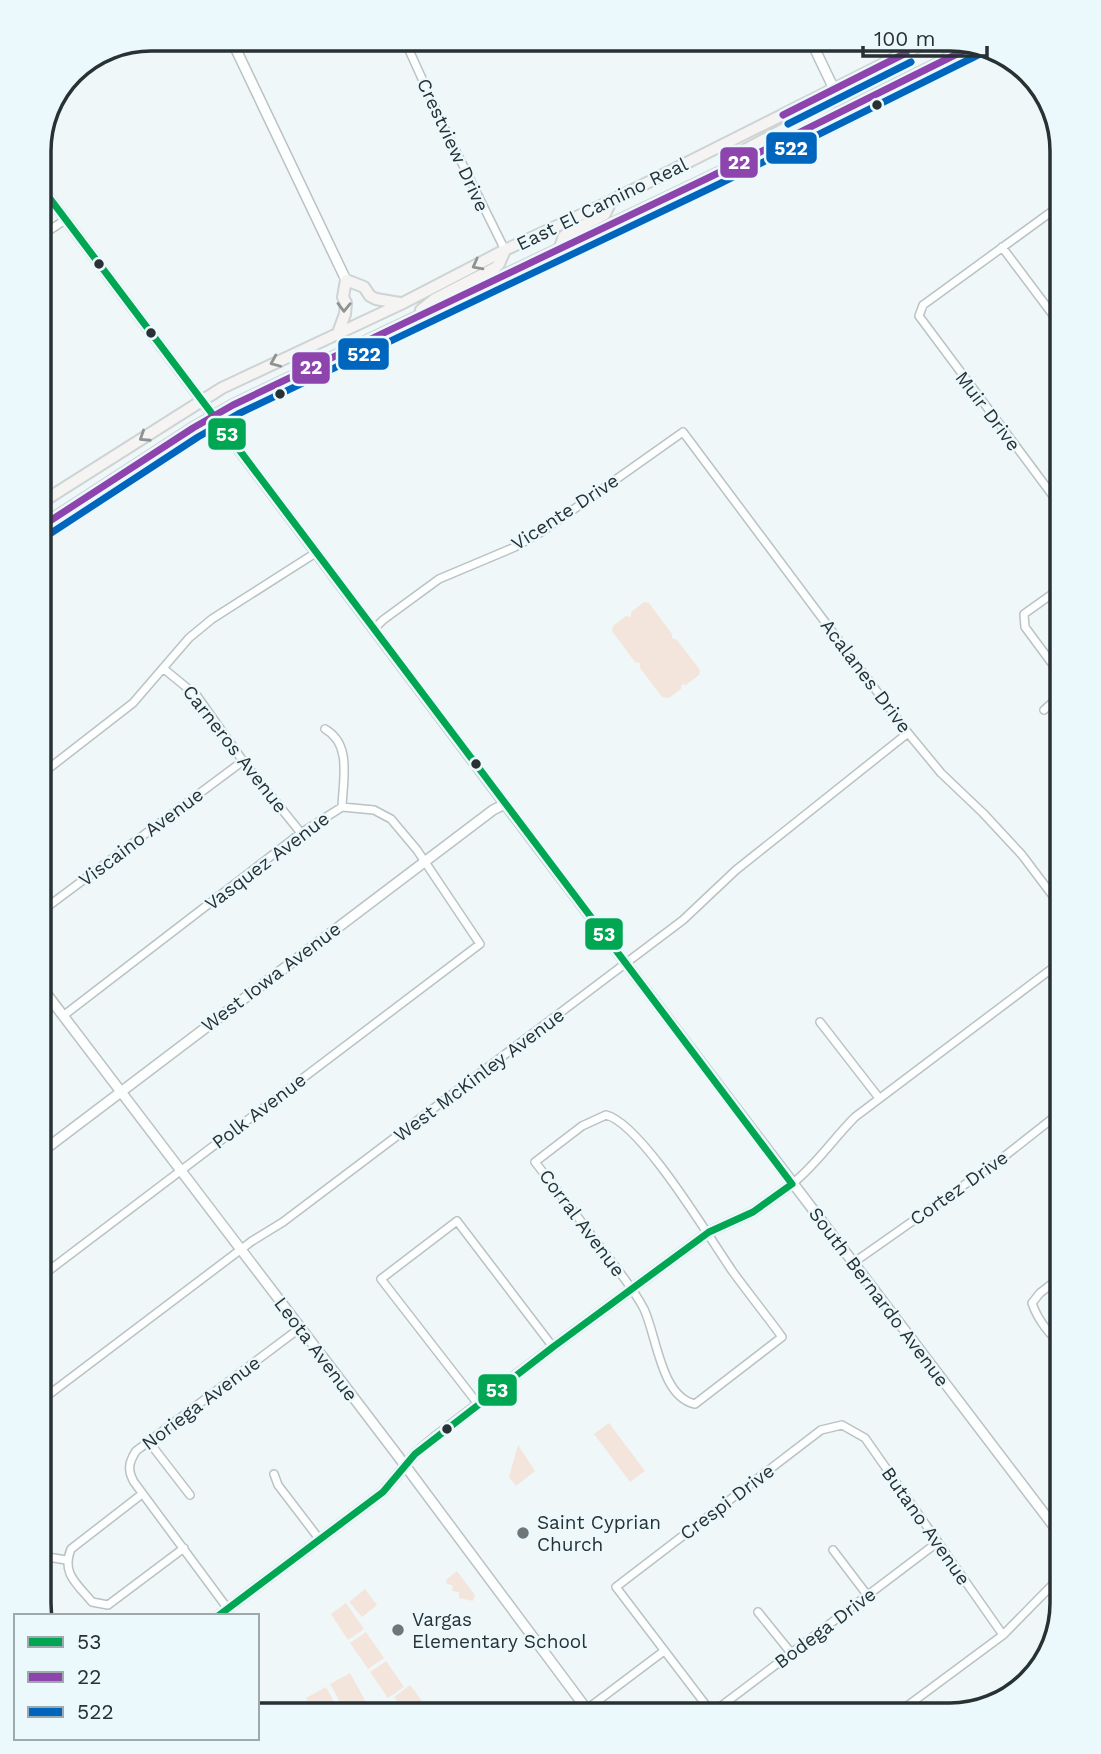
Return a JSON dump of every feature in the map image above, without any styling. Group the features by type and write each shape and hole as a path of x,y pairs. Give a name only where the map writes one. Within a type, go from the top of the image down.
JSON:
{"main road":[{"name":"East El Camino Real","path":"51,496 201,400 264,367 401,304 909,51"},
{"name":"East El Camino Real","path":"408,321 645,209 962,52"},
{"path":"721,172 743,151 832,102 834,89"},
{"path":"559,250 564,236 605,214 611,201"},
{"path":"51,519 213,416 408,321 435,299 495,268 505,250"},
{"path":"338,333 345,314 346,280 364,287 370,296 376,299 401,304"}],"street":[{"path":"237,51 346,280"},
{"name":"Crestview Drive","path":"410,51 505,250"},
{"path":"816,51 834,89"},
{"name":"South Bernardo Avenue","path":"51,201 792,1184 1050,1521"},
{"path":"1050,213 1002,247 1050,311"},
{"path":"51,229 65,220"},
{"name":"Muir Drive","path":"1002,247 930,300 919,311 920,320 1050,492"},
{"name":"Vicente Drive","path":"374,629 439,579 515,547 543,531 683,432"},
{"name":"Acalanes Drive","path":"683,432 908,733 941,773 1022,855 1050,892"},
{"path":"51,767 132,703 189,638 212,619 317,552"},
{"path":"1050,596 1024,614 1023,620 1025,627 1050,661"},
{"name":"Carneros Avenue","path":"164,669 197,696 243,761 301,833"},
{"path":"1044,709 1050,704"},
{"path":"325,729 336,735 344,752 342,807"},
{"name":"West McKinley Avenue","path":"51,1392 241,1250 283,1222 683,920 736,870 908,733"},
{"name":"Viscaino Avenue","path":"51,904 243,761"},
{"name":"West Iowa Avenue","path":"51,1144 493,810 505,804"},
{"name":"Vasquez Avenue","path":"63,1016 301,833 342,807 374,810 391,820 417,850 480,944"},
{"name":"Polk Avenue","path":"51,1268 480,944"},
{"path":"221,1614 383,1492 415,1454 434,1437 553,1347 709,1232 753,1212 792,1184 816,1163 846,1126 879,1098 1050,970"},
{"name":"Leota Avenue","path":"51,1000 405,1467 579,1703"},
{"path":"820,1022 879,1098"},
{"name":"Corral Avenue","path":"606,1115 615,1117 637,1136 709,1232 732,1270 782,1337 695,1404 684,1402 676,1395 647,1318 632,1288 535,1162 582,1126 606,1115"},
{"name":"Cortez Drive","path":"853,1263 1009,1153 1050,1121"},
{"path":"478,1404 381,1279 457,1221 553,1347"},
{"path":"1050,1285 1032,1303 1050,1335"},
{"name":"Noriega Avenue","path":"141,1492 130,1475 129,1465 136,1451 300,1328"},
{"name":"Butano Avenue","path":"842,1425 865,1438 1003,1635"},
{"name":"Crespi Drive","path":"664,1651 616,1587 821,1430 842,1425"},
{"path":"149,1442 190,1495"},
{"path":"274,1474 278,1485 320,1540"},
{"path":"184,1548 108,1605 92,1602 68,1572 66,1560 71,1549 141,1492 184,1548 228,1609"},
{"name":"Bodega Drive","path":"726,1703 939,1542"},
{"path":"834,1550 869,1596"},
{"path":"51,1558 66,1560"},
{"path":"912,1703 1003,1635 1050,1587"},
{"path":"758,1612 792,1654"},
{"path":"599,1703 664,1651"},
{"name":"Bodega Drive","path":"664,1651 704,1703"}],"shaded area":[{"path":"644,602 649,603 672,634 672,638 677,640 700,670 699,675 686,685 682,684 681,689 669,698 662,697 640,668 640,663 635,662 612,631 613,626 626,616 631,617 631,612"},
{"path":"609,1423 645,1471 630,1482 594,1434"},
{"path":"518,1445 535,1471 516,1486 509,1477"},
{"path":"457,1571 475,1595 473,1601 459,1598 459,1592 452,1591 453,1586 446,1583"},
{"path":"365,1589 377,1605 362,1617 349,1602"},
{"path":"346,1603 364,1629 348,1640 331,1614"},
{"path":"366,1632 384,1658 368,1669 350,1643"},
{"path":"386,1661 404,1687 388,1698 370,1672"},
{"path":"350,1673 366,1702 340,1703 330,1684"},
{"path":"410,1685 422,1701 398,1703 394,1697"},
{"path":"326,1687 335,1703 309,1703 306,1698"}],"transit line":[{"name":"22","path":"51,520 233,405 710,177 962,52"},
{"name":"22","path":"783,115 906,53"},
{"name":"522","path":"51,533 238,414 715,186 978,55"},
{"name":"522","path":"788,124 911,62"},
{"name":"53","path":"51,200 792,1184"},
{"name":"53","path":"221,1614 383,1492 415,1454 553,1347 709,1232 753,1212 792,1184"}],"place":[{"name":"Saint Cyprian Church","path":"523,1533"},
{"name":"Vargas Elementary School","path":"398,1630"}]}
